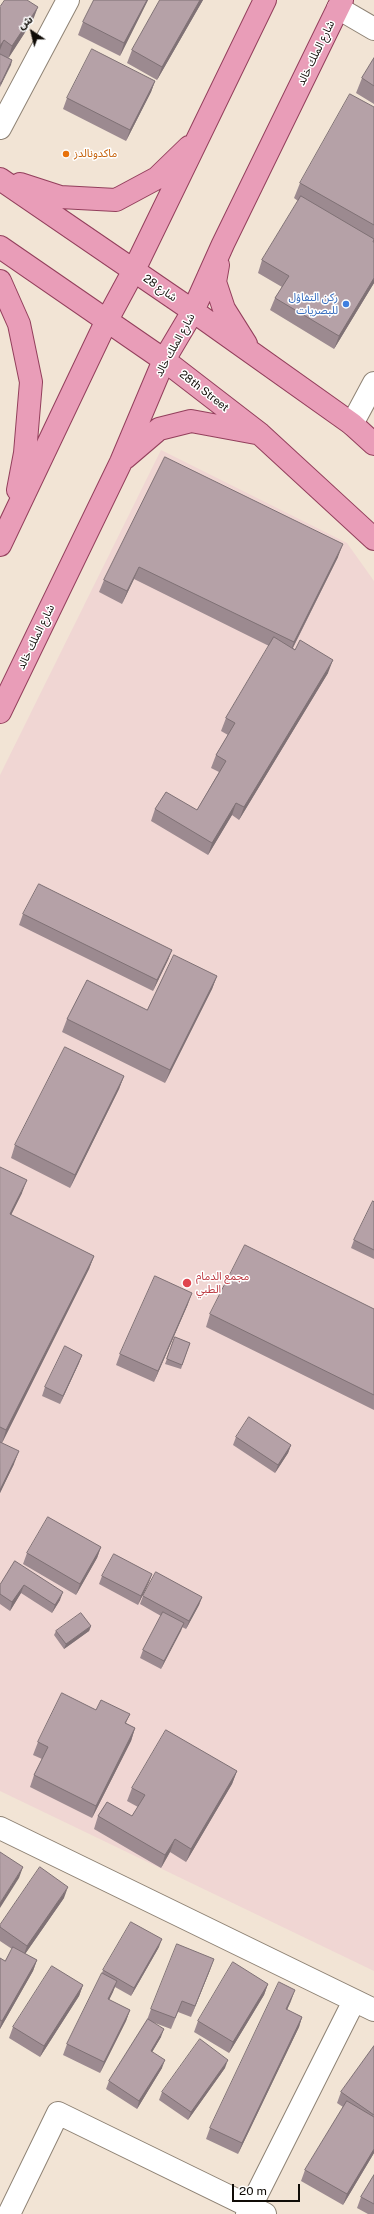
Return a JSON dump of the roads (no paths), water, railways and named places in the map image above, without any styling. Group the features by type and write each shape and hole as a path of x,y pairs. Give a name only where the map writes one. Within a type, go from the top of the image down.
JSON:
{"main road":[{"path":"0,545 107,320 134,270 265,0"},
{"name":"شارع الملك خالد","path":"0,712 121,462 164,360 193,311 223,244 340,4"},
{"path":"0,178 60,196 116,200 157,178 201,134"},
{"name":"شارع 28","path":"0,178 193,311 352,424 374,444"},
{"path":"223,244 214,282 224,309 255,356"},
{"name":"28th Street","path":"0,247 164,360 260,434 374,539"},
{"path":"0,281 19,324 31,382 25,453 12,520"},
{"path":"121,462 158,429 191,421 260,434"}],"street":[{"path":"0,128 68,0"},
{"path":"340,4 374,28"},
{"path":"352,424 374,383"},
{"path":"0,1828 374,2010"},
{"path":"9,2214 58,2114 254,2212 354,2001"}],"place":[{"name":"ماكدونالدز","path":"66,154"},
{"name":"ركن التفاؤل للبصريات","path":"346,304"},
{"name":"مجمع الدمام الطبي","path":"187,1283"}]}
